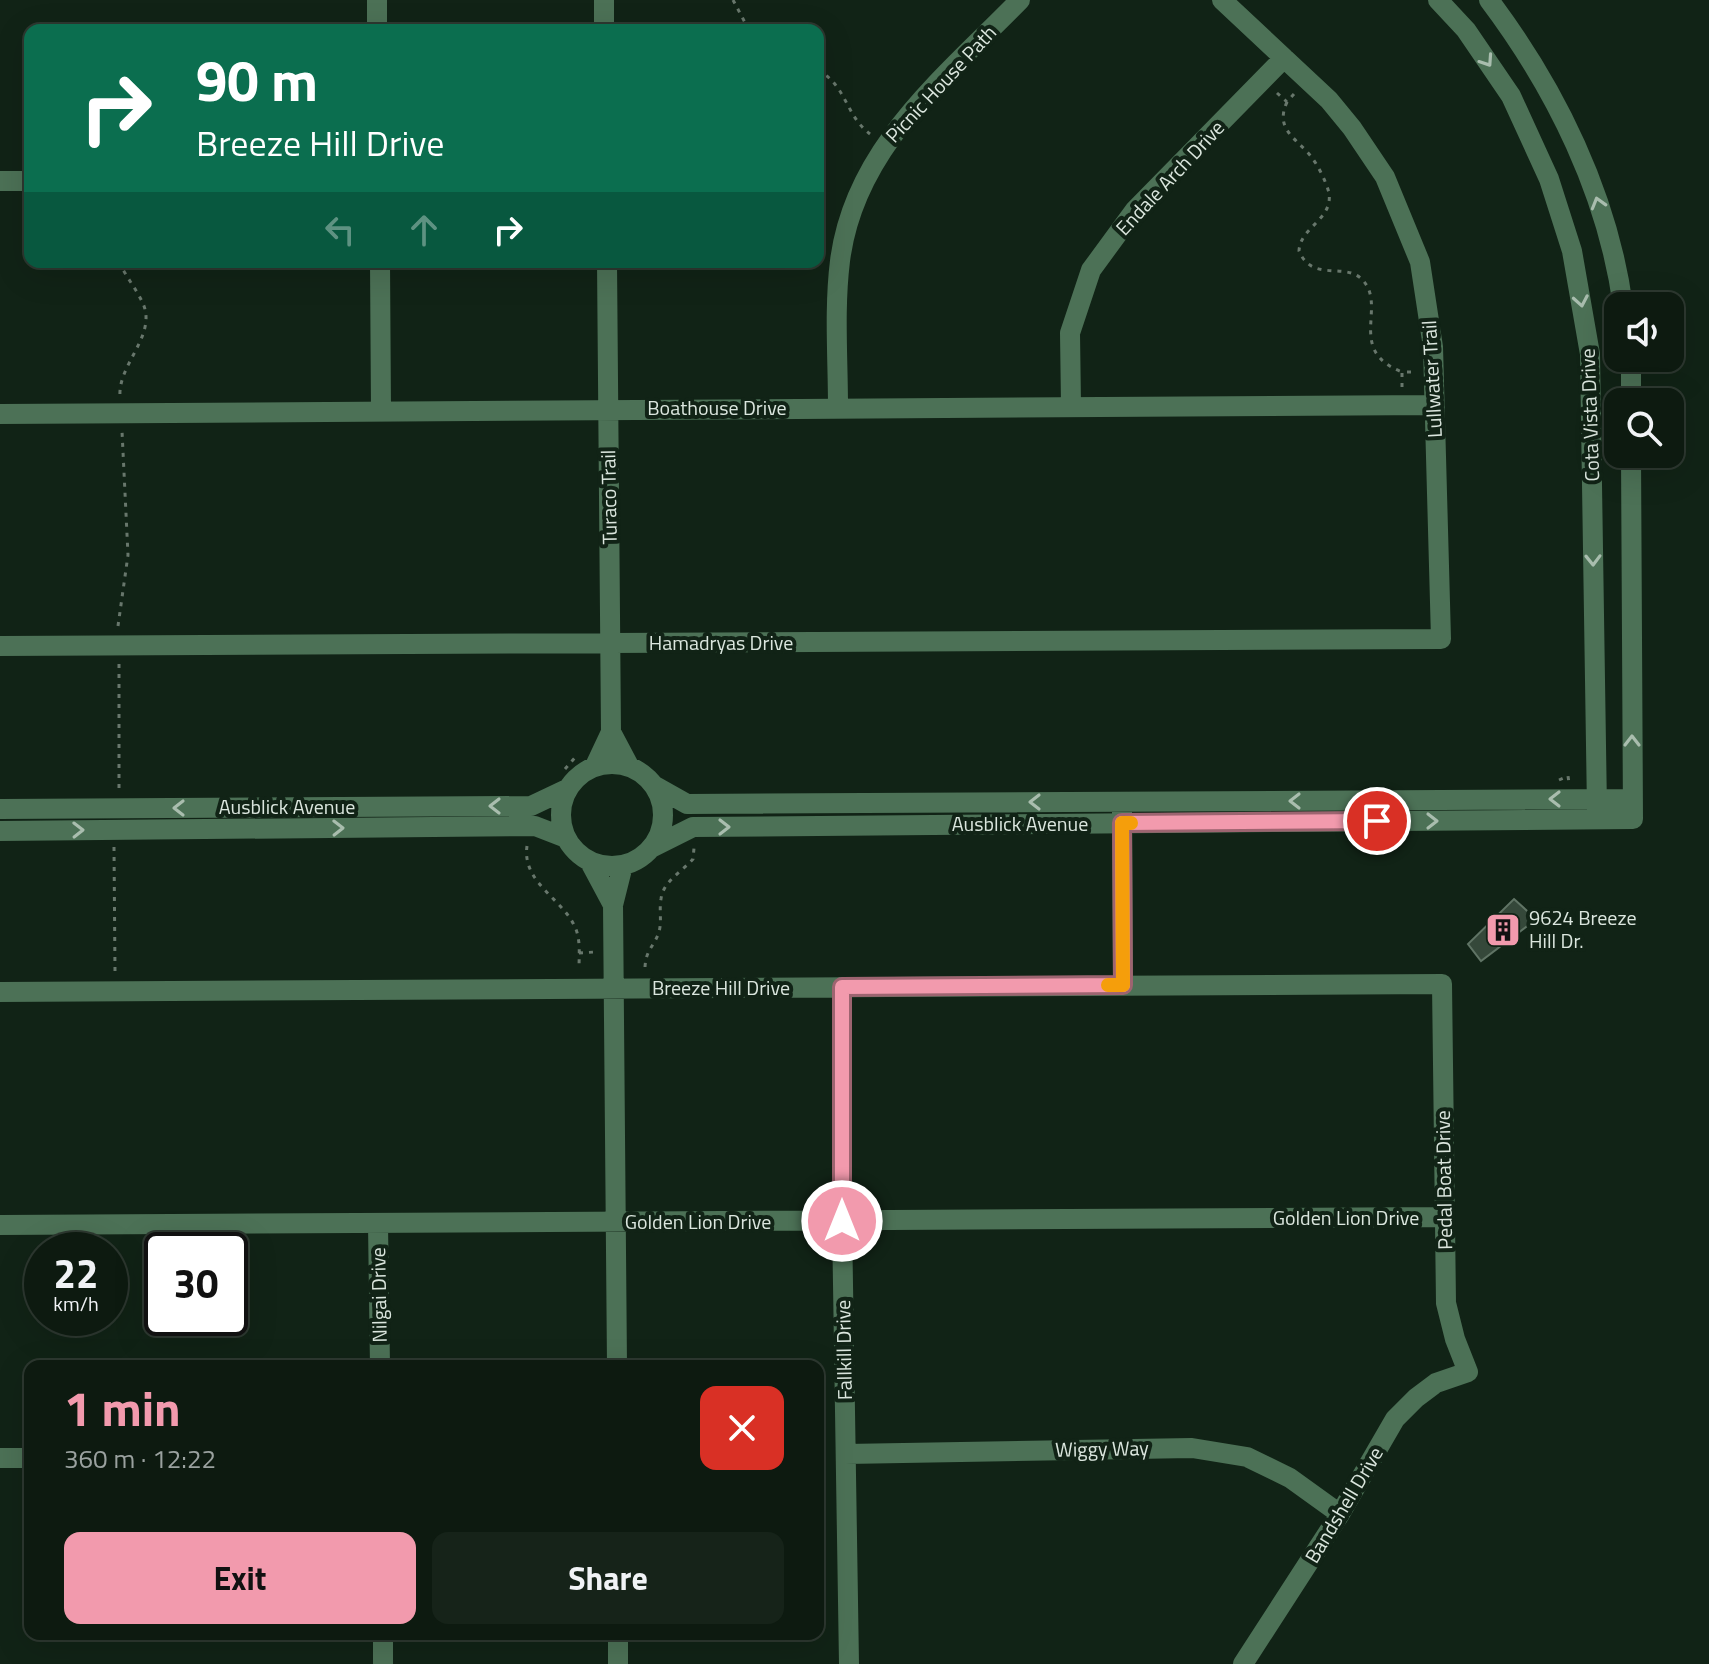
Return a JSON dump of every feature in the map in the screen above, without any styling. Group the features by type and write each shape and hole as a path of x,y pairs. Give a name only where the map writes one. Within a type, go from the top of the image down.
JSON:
{"street":[{"path":"377,0 377,24"},
{"path":"604,0 604,24"},
{"name":"Picnic House Path","path":"838,407 840,262 856,197 870,167 904,120 1020,0"},
{"name":"Lullwater Trail","path":"1222,0 1329,100 1385,177 1420,262 1433,347 1441,639"},
{"name":"Cota Vista Drive","path":"1438,0 1466,30 1511,96 1549,179 1572,251 1590,354 1597,809"},
{"path":"1489,0 1552,95 1593,186 1619,273 1621,292"},
{"name":"Endale Arch Drive","path":"1071,405 1070,333 1091,270 1135,210 1284,58"},
{"path":"0,181 24,181"},
{"path":"380,268 381,411"},
{"name":"Turaco Trail","path":"595,766 611,732 607,268"},
{"name":"Boathouse Drive","path":"0,414 1434,405"},
{"name":"Cota Vista Drive","path":"1631,468 1633,809"},
{"name":"Hamadryas Drive","path":"0,646 1441,639"},
{"name":"Turaco Trail","path":"611,732 629,766"},
{"path":"613,763 629,766 644,774 655,786 662,801 664,818 660,834 639,859 623,865 607,866 590,862 576,852 566,838 561,812 569,788 580,775 595,766 613,763"},
{"name":"Ausblick Avenue","path":"655,786 687,804 1122,802 1633,809"},
{"name":"Ausblick Avenue","path":"0,809 531,806 569,788"},
{"path":"1122,802 1123,985"},
{"name":"Ausblick Avenue","path":"651,848 693,827 1122,823 1597,809"},
{"name":"Ausblick Avenue","path":"0,831 535,826 566,838"},
{"path":"590,862 613,905"},
{"path":"617,1360 613,905 623,865"},
{"name":"Breeze Hill Drive","path":"0,992 1442,984"},
{"name":"Pedal Boat Drive","path":"1442,984 1446,1303 1468,1372"},
{"name":"Fallkill Drive","path":"842,987 842,1221 849,1664"},
{"name":"Golden Lion Drive","path":"0,1225 1444,1217"},
{"name":"Nilgai Drive","path":"378,1224 380,1360"},
{"name":"Bandshell Drive","path":"1243,1664 1340,1514 1395,1419 1436,1383 1468,1372"},
{"name":"Wiggy Way","path":"846,1454 1192,1448 1247,1457 1290,1478 1340,1514"},
{"path":"0,1458 24,1458"},
{"path":"383,1640 383,1664"},
{"path":"618,1640 618,1664"}],"path":[{"path":"733,0 746,24"},
{"path":"824,74 838,84 854,117 870,134"},
{"path":"1271,88 1287,102"},
{"path":"1299,89 1282,112 1286,130 1310,155 1329,195 1325,213 1303,235 1299,251 1314,269 1348,272 1361,278 1371,297 1370,338 1387,364 1402,372 1418,372"},
{"path":"120,396 121,377 141,338 146,316 122,268"},
{"path":"1402,372 1402,387"},
{"path":"118,626 128,555 122,429"},
{"path":"119,664 119,796"},
{"path":"645,967 646,952 661,927 662,892 693,859 694,843"},
{"path":"114,844 115,974"},
{"path":"528,844 526,855 530,870 537,882 566,911 578,935 579,969"},
{"path":"579,953 595,952"},
{"path":"638,952 646,952"}],"building":[{"name":"9624 Breeze Hill Dr.","path":"1514,899 1535,918 1481,961 1468,944"}],"slow traffic":[{"path":"1108,985 1123,985 1122,823 1131,823"}],"place":[{"name":"9624 Breeze Hill Dr.","path":"1503,930"}],"route":[{"path":"842,1221 842,987 1123,985 1122,823 1377,821"}]}
